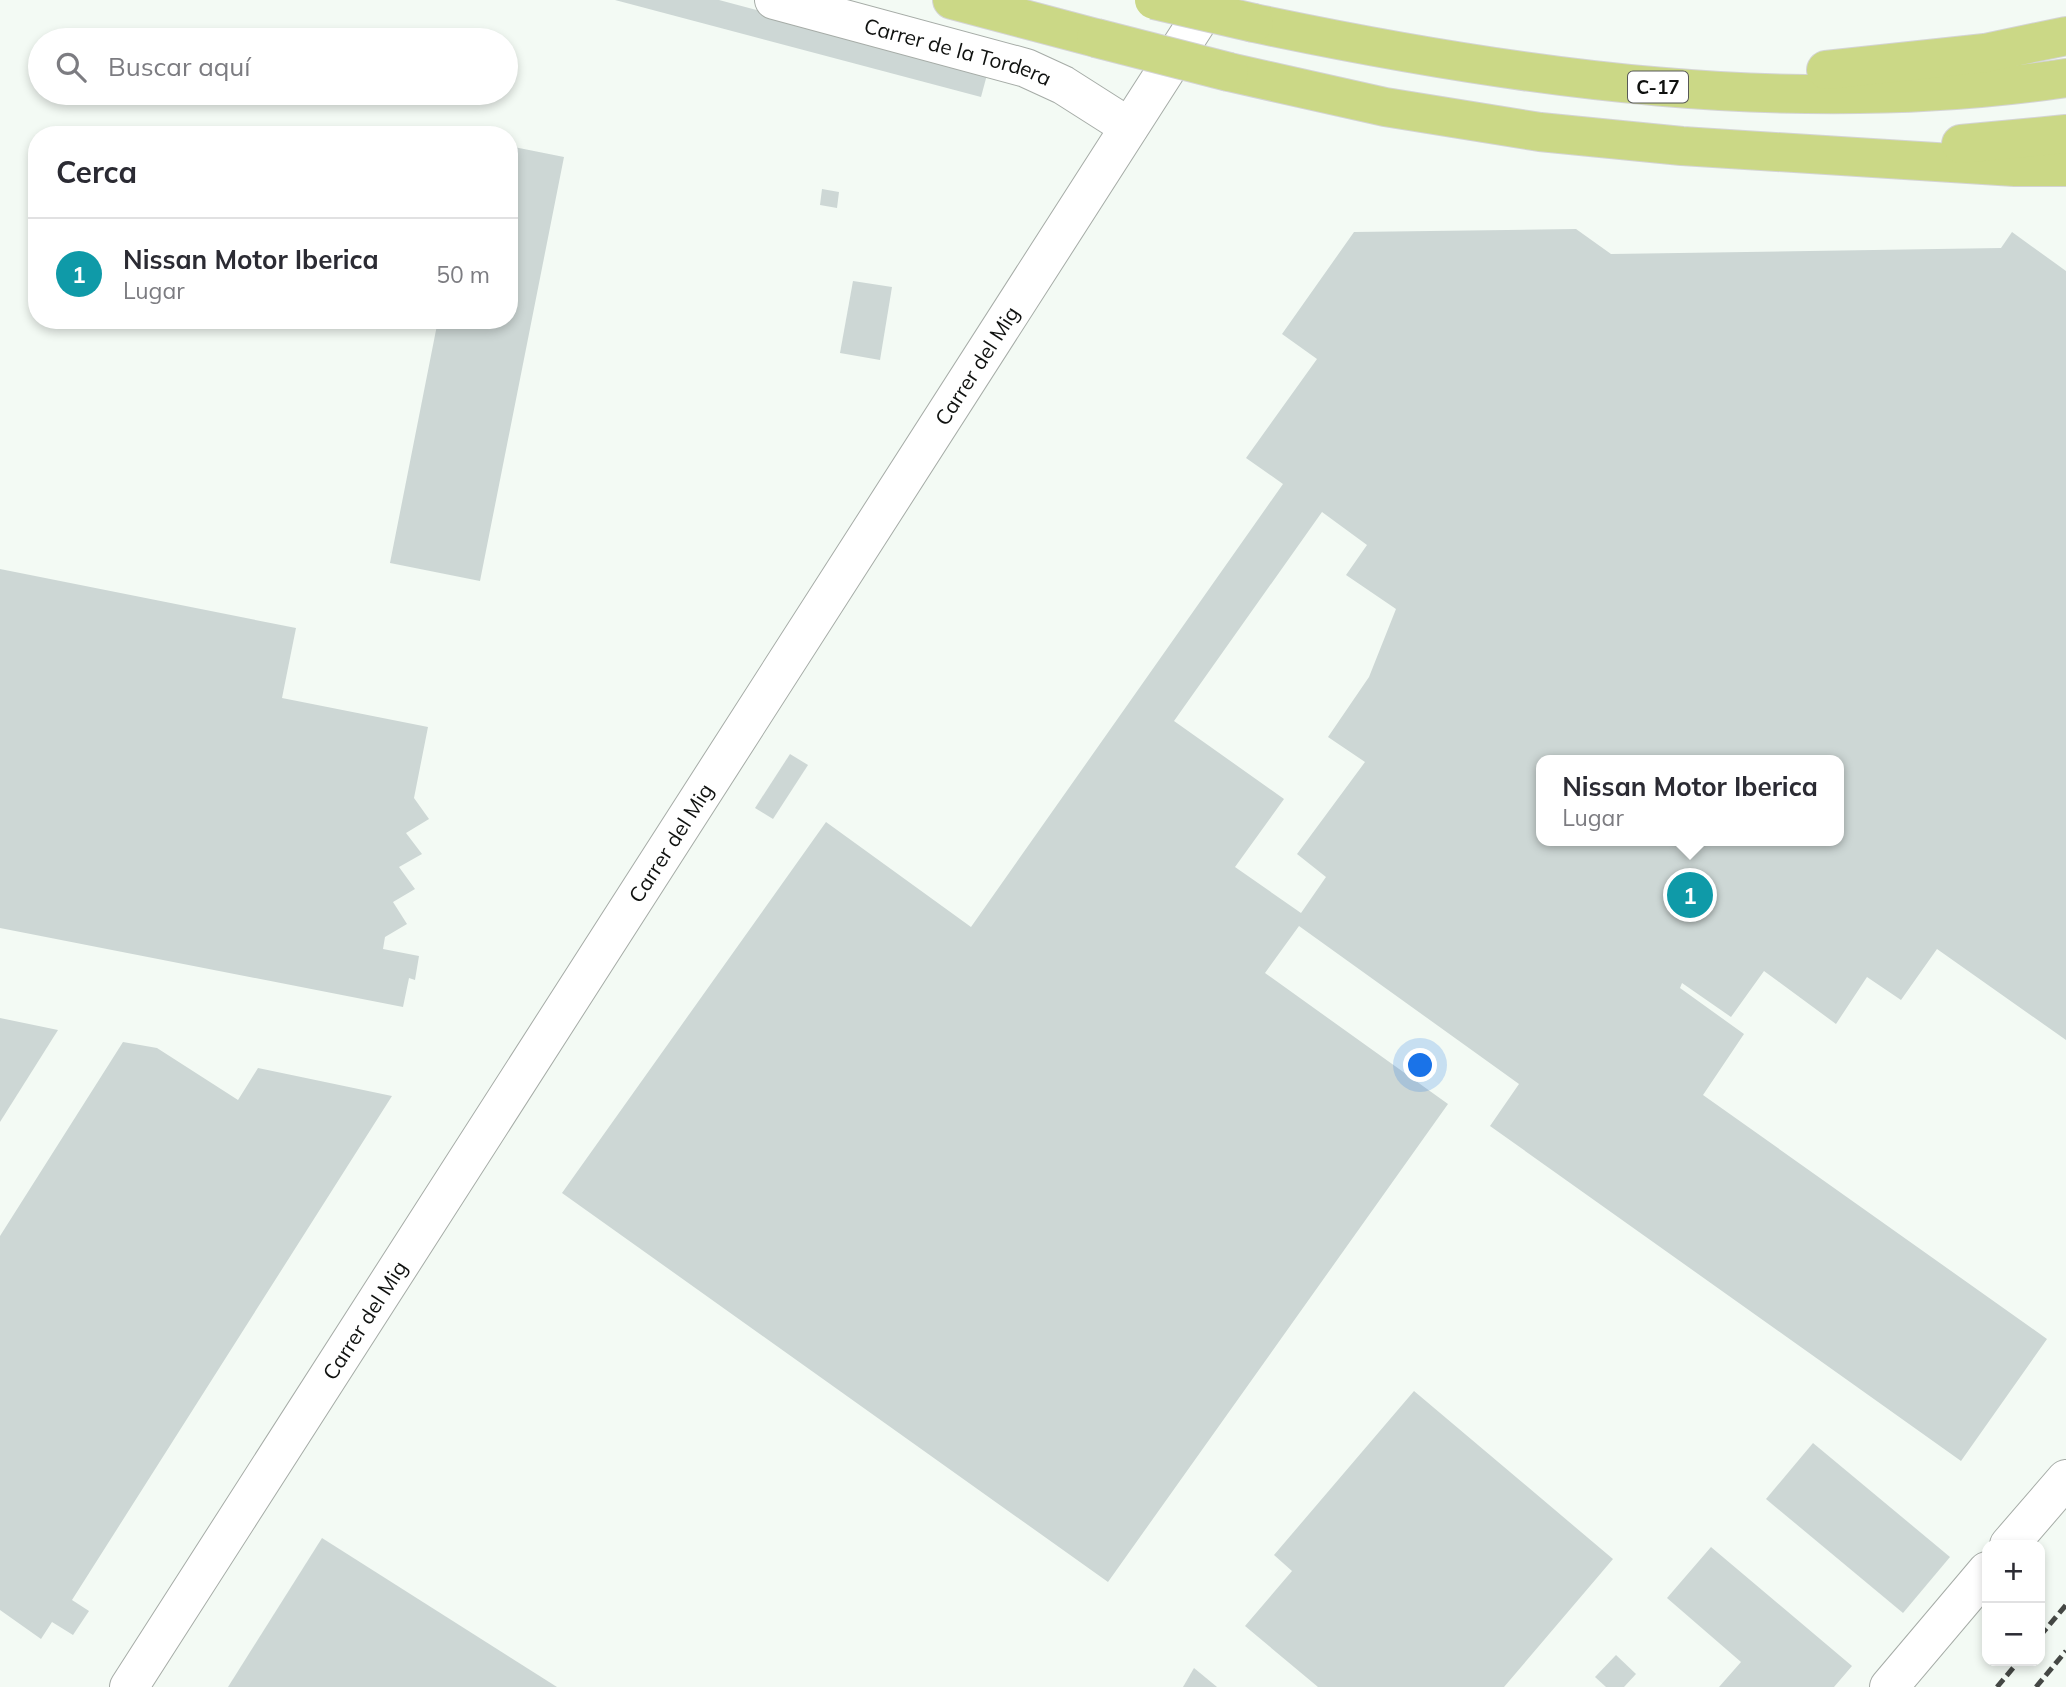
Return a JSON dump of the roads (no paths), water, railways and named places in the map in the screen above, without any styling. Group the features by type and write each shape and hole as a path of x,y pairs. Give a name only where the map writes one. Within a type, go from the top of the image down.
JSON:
{"highway":[{"path":"952,0 1229,72 1385,107 1465,121 1611,140 2015,167 2066,167"},
{"name":"C-17","path":"1154,0 1254,23 1465,64 1673,88 1818,93 1953,90 2066,78"},
{"path":"1673,88 1985,52 2066,36"},
{"path":"1763,149 1912,147 2066,134"}],"street":[{"name":"Carrer de la Tordera","path":"774,0 1026,68 1063,85 1129,127"},
{"name":"Carrer del Mig","path":"129,1687 1211,0"},
{"path":"2013,1540 2066,1479"},
{"path":"1889,1687 1982,1577"}],"railway":[{"path":"2045,1630 2066,1605"},
{"path":"2036,1687 2066,1651"},
{"path":"1997,1687 2015,1666"}],"place":[{"name":"Nissan Motor Iberica","path":"1690,895"}]}
